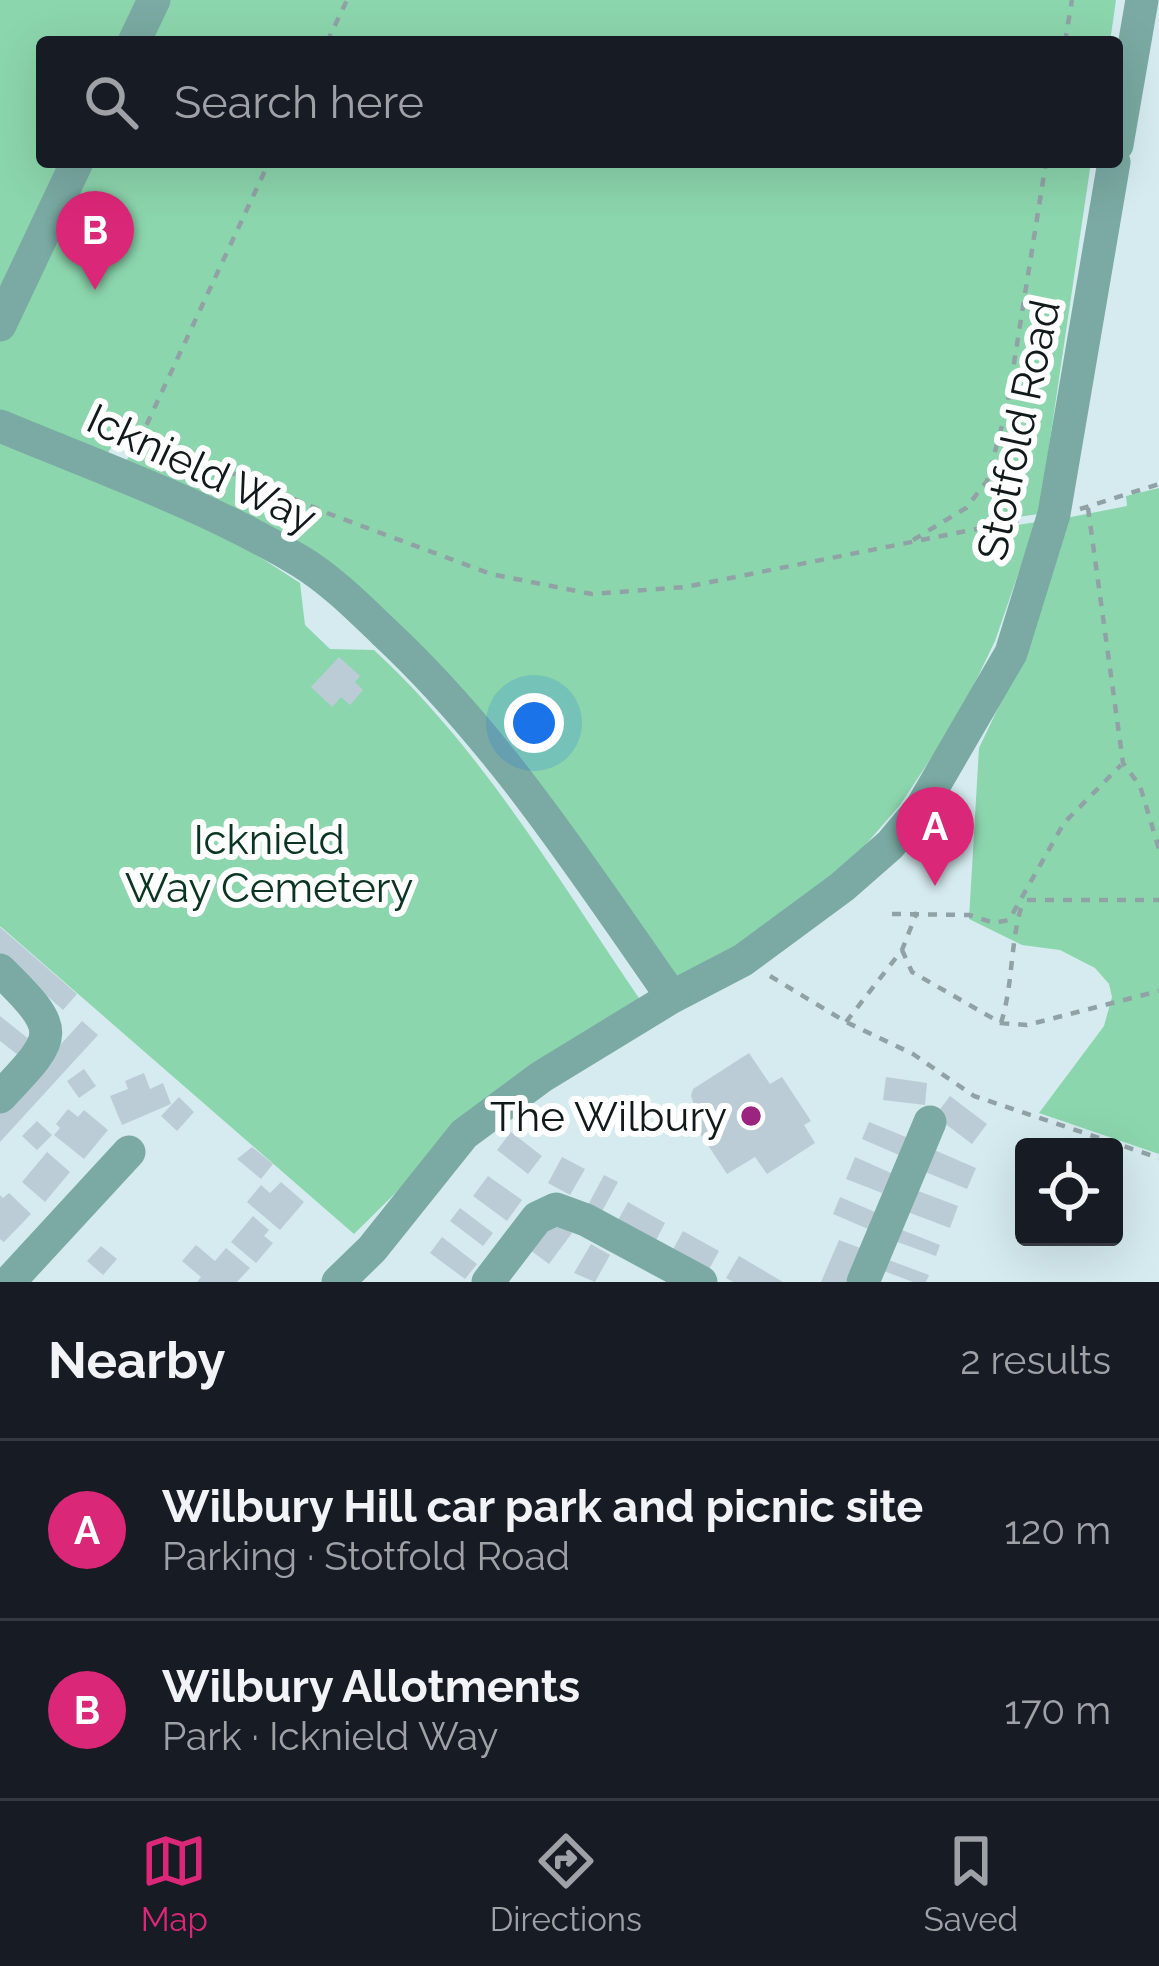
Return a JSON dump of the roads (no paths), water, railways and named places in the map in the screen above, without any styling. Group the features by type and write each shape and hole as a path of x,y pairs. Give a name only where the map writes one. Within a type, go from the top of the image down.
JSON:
{"street":[{"path":"137,36 154,0"},
{"path":"1123,111 1142,0"},
{"path":"0,326 74,168"},
{"name":"Stotfold Road","path":"338,1282 372,1249 464,1134 542,1077 672,997 743,960 842,886 890,845 921,808 1011,653 1071,511 1113,168"},
{"name":"Icknield Way","path":"0,426 214,516 304,563 441,685 533,800 672,997"},
{"path":"0,970 43,1016 48,1029 48,1038 32,1063 0,1097"},
{"path":"863,1282 929,1122"},
{"path":"9,1282 129,1152"},
{"path":"488,1282 537,1218 556,1209 586,1220 701,1282"}],"place":[{"name":"Wilbury Allotments","path":"95,290"},
{"name":"Wilbury Hill car park and picnic site","path":"935,886"},
{"name":"The Wilbury","path":"751,1116"}],"park label":[{"name":"Icknield Way Cemetery","path":"269,863"}]}
